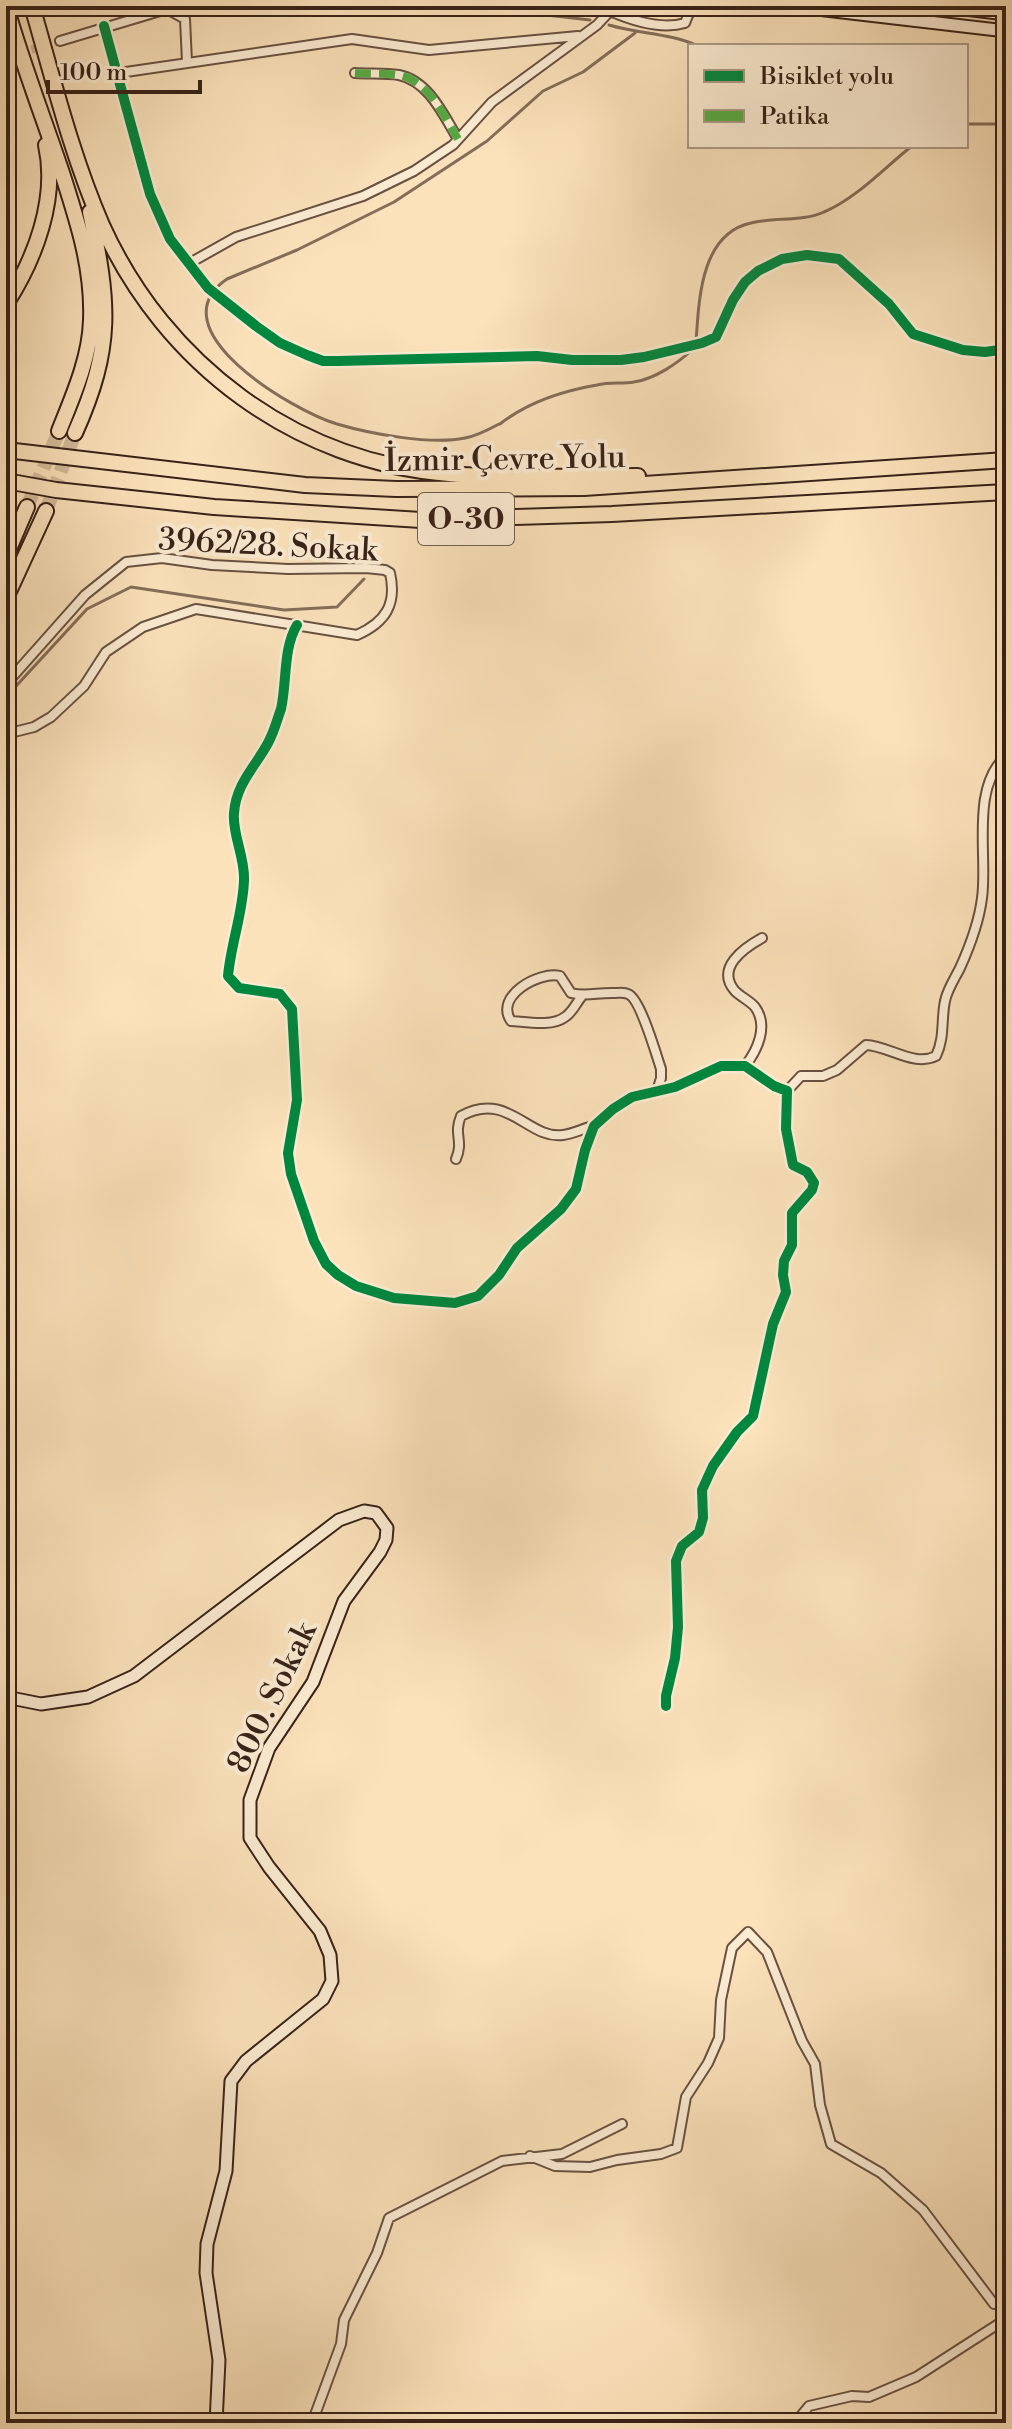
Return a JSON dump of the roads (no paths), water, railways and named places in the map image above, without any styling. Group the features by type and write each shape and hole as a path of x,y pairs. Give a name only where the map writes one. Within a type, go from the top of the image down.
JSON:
{"highway":[{"path":"6,6 81,230 91,287 91,322 85,354 59,431"},
{"path":"32,6 80,165 116,253 149,307 174,339 235,395 271,420 349,454 448,474 758,475"},
{"path":"6,304 19,284 43,223 49,183 48,153 33,86"},
{"path":"75,433 99,369 106,304 80,165"},
{"name":"İzmir Çevre Yolu","path":"6,450 305,485 396,489 584,488 1006,460"},
{"name":"İzmir Çevre Yolu","path":"6,483 228,508 421,520 612,514 1006,492"},
{"path":"6,556 27,507"},
{"path":"6,598 46,511"}],"main road":[{"path":"791,6 1006,31"},
{"path":"939,6 1006,14"},
{"name":"800. Sokak","path":"6,1697 41,1704 88,1697 134,1676 339,1520 364,1511 376,1513 387,1528 380,1552 344,1601 313,1682 269,1748 250,1800 250,1838 320,1931 330,1955 332,1981 323,1999 246,2061 231,2081 226,2171 207,2244 206,2273 219,2360 216,2423"}],"street":[{"path":"188,264 236,237 363,196 414,171 458,139 492,102 602,21 610,11 648,24 676,25 685,23 692,6"},
{"path":"60,41 167,9 185,19 187,62"},
{"path":"104,26 150,194 170,239 219,299 280,343 323,361 537,356 621,360 696,344 716,337 739,289 758,271 782,259 807,255 839,259 889,304 913,334 963,350 985,352 1006,349"},
{"path":"119,73 352,39 429,50 581,36"},
{"path":"355,73 399,75 417,81 458,139"},
{"name":"3962/28. Sokak","path":"6,684 85,595 126,562 162,558 212,565 288,569 366,568 390,573 394,589 391,609 374,627 357,635 196,609 143,627 106,652 84,686 51,717 34,727 6,734"},
{"path":"297,625 290,639 286,679 276,726 245,775 233,814 244,858 244,878 228,976 231,983 239,988 280,994 292,1009 297,1100 288,1153 291,1174 321,1257 338,1275 356,1286 394,1298 455,1303 478,1296 499,1275 517,1248 561,1209 576,1189 594,1126"},
{"path":"666,1706 678,1627 676,1561 682,1546 699,1532 703,1518 702,1490 713,1466 737,1432 753,1416 766,1352 786,1292 784,1261 792,1245 792,1213 812,1190 814,1183 807,1172 793,1165 786,1129 787,1091 801,1076 823,1076 837,1070 866,1045 881,1045 920,1060 936,1056 944,1030 945,1000 964,958 982,897 982,826 987,790 994,771 1006,756"},
{"path":"745,1066 755,1053 761,1021 755,1006 733,988 728,978 732,960 745,947 762,938"},
{"path":"582,996 568,1016 561,1020 530,1023 511,1021 507,1016 507,1008 519,989 535,978 550,973 560,976 571,993 582,996 611,992 628,994 635,1000 661,1069 657,1091"},
{"path":"456,1159 461,1147 456,1127 461,1116 480,1108 489,1107 515,1116 547,1133 563,1136 594,1126 632,1097 675,1087 721,1066 745,1066 787,1091"},
{"path":"530,2156 555,2166 590,2167 677,2148 686,2097 708,2063 719,2038 721,2000 732,1948 748,1932 767,1952 802,2041 815,2064 820,2105 831,2144 881,2173 923,2210 994,2304 1006,2302"},
{"path":"312,2423 341,2344 344,2320 377,2253 389,2218 502,2161 562,2154 622,2124"},
{"path":"795,2423 809,2406 852,2396 869,2397 916,2377 1006,2319"}],"waterway":[{"path":"514,6 529,13 590,20"},
{"path":"609,25 692,44"},
{"path":"499,424 469,437 435,440 366,431 317,416 264,386 238,365 218,343 207,321 209,299 227,279 297,250 394,202 487,141 543,91 583,72 635,33"},
{"path":"968,124 1006,124"},
{"path":"696,342 701,289 712,255 721,240 751,223 807,217 824,212 859,191 910,148"},
{"path":"500,424 522,409 558,394 584,387 650,378 693,349"},
{"path":"6,697 87,609 131,587 284,610 337,607 364,579"}],"tunnel":[{"path":"20,53 60,41"},
{"path":"27,507 59,431"},
{"path":"46,511 75,433"}]}
